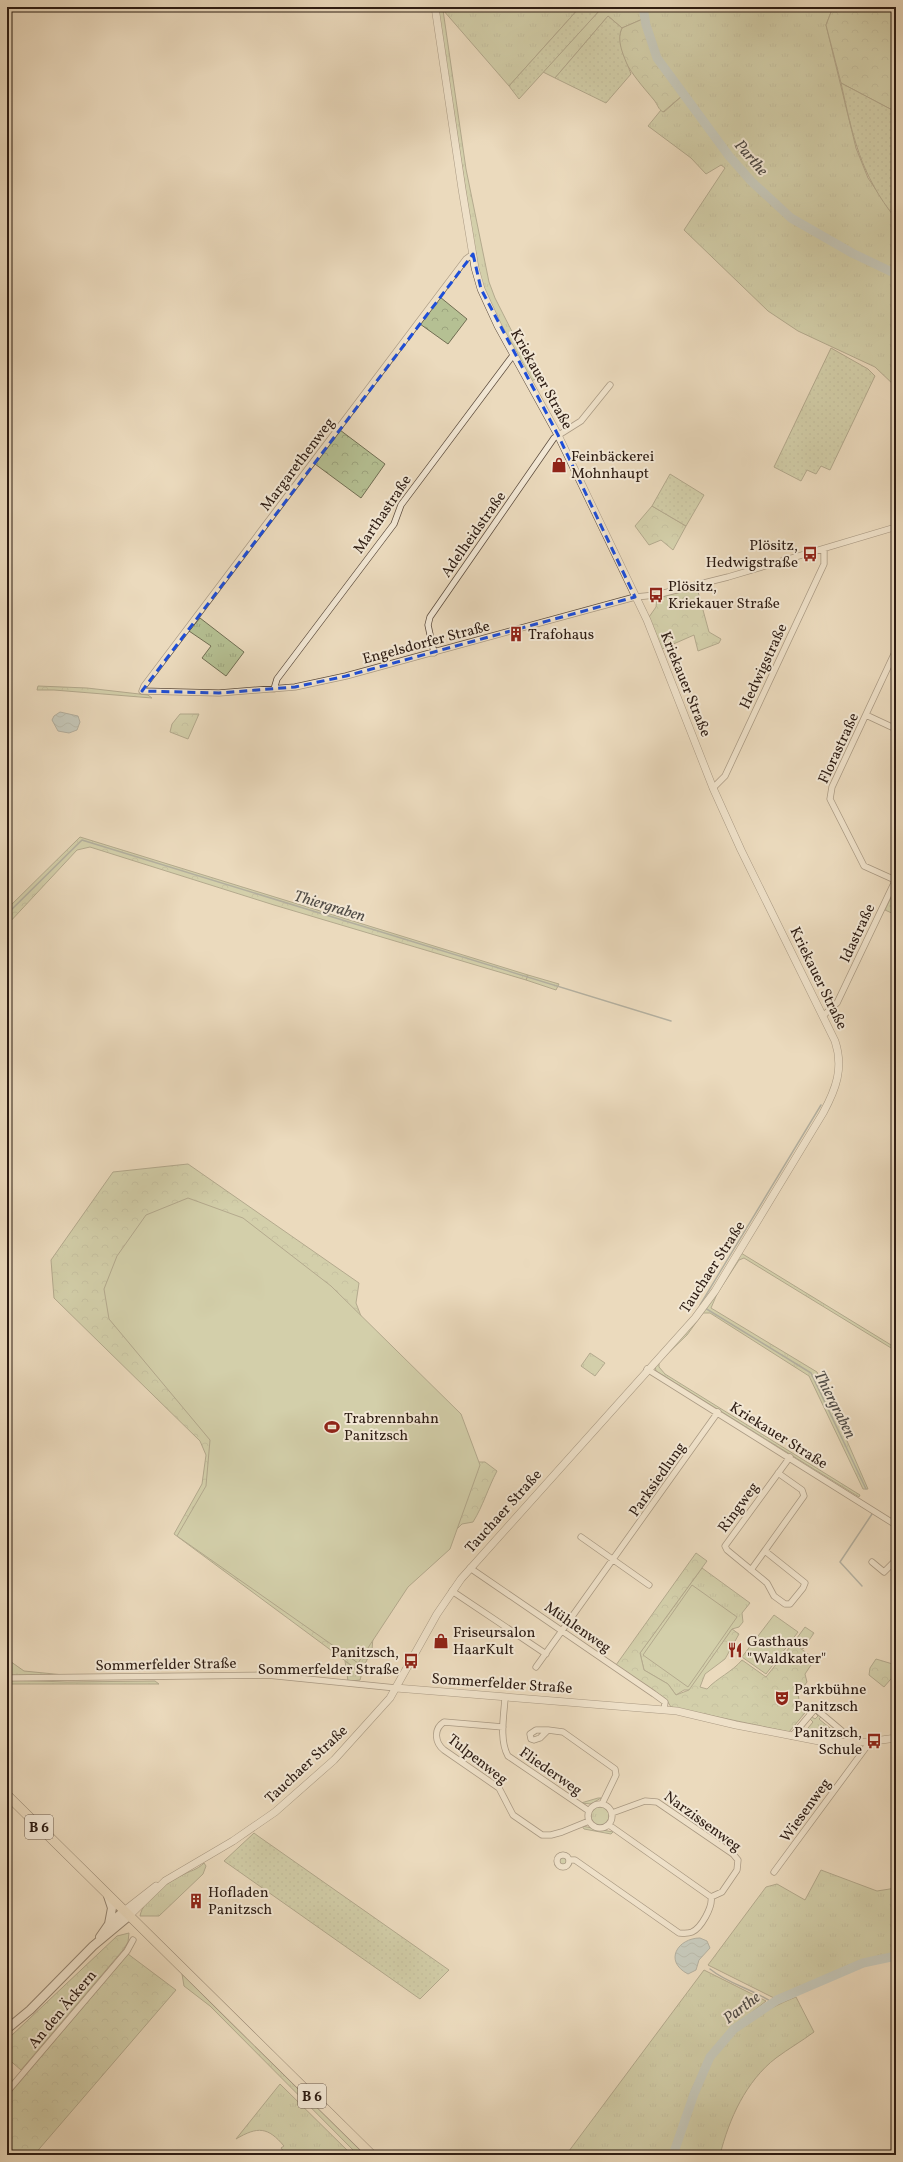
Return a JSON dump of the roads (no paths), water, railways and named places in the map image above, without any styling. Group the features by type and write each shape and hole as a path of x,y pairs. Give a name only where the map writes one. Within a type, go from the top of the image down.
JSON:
{"main road":[{"name":"B 6","path":"7,1795 372,2155"},
{"path":"93,1946 108,1924 112,1908 108,1896"},
{"path":"108,1924 127,1913"},
{"path":"7,2029 35,2005 127,1913"}],"street":[{"name":"Kriekauer Straße","path":"435,7 473,254 483,294 558,435 649,627 713,788 768,906 824,1015 838,1049 840,1070"},
{"name":"Margarethenweg","path":"142,691 466,259 473,254"},
{"name":"Marthastraße","path":"274,689 277,679 394,524 401,505 514,354"},
{"path":"558,435 581,421 610,384"},
{"name":"Adelheidstraße","path":"434,652 428,625 430,617 558,435"},
{"name":"Engelsdorfer Straße","path":"142,691 218,693 274,689 295,687 346,676 635,597 656,595 721,579 824,550 896,527"},
{"name":"Hedwigstraße","path":"713,788 725,776 824,564 824,550"},
{"name":"Florastraße","path":"896,650 832,787 830,799 864,866 896,879"},
{"path":"866,715 896,729"},
{"name":"Idastraße","path":"824,1015 837,1003 896,879"},
{"name":"Tauchaer Straße","path":"127,1913 165,1881 233,1841 275,1812 334,1760 382,1709 396,1688 452,1591 470,1568 647,1369 684,1331 715,1290 823,1113 832,1095 840,1070"},
{"name":"Kriekauer Straße","path":"647,1369 896,1524"},
{"name":"Parksiedlung","path":"536,1667 614,1560 718,1412"},
{"name":"Ringweg","path":"765,1550 805,1583 791,1604 786,1604 774,1596 768,1584 727,1550 725,1546 790,1457"},
{"name":"Ringweg","path":"751,1570 804,1496 802,1490 778,1473"},
{"path":"581,1538 649,1585"},
{"path":"872,1562 884,1572 896,1560"},
{"name":"Mühlenweg","path":"470,1568 665,1702 664,1710"},
{"path":"452,1591 546,1654"},
{"name":"Sommerfelder Straße","path":"7,1678 267,1676 505,1698 664,1710 824,1742 867,1742 896,1738"},
{"name":"Fliederweg","path":"505,1698 503,1727 504,1746 508,1756 589,1811"},
{"path":"792,1736 814,1710 817,1710 848,1736 849,1742"},
{"name":"Tulpenweg","path":"503,1727 444,1722 437,1730 436,1737 438,1744 444,1750 499,1788 503,1792 513,1815 542,1835 551,1835 562,1832 589,1821"},
{"path":"548,1730 563,1732 615,1769 616,1775 602,1804 609,1807 612,1813 609,1825 603,1828 598,1828 593,1826 589,1821"},
{"name":"Wiesenweg","path":"774,1872 867,1746 867,1742"},
{"name":"Narzissenweg","path":"612,1813 645,1801 657,1802 733,1854 738,1860 737,1870 722,1892 711,1896"},
{"name":"Fliederweg","path":"589,1821 589,1811 595,1805 602,1804"},
{"path":"570,1860 575,1860 679,1933 687,1934 696,1930 711,1904 711,1896 609,1825"},
{"name":"An den Äckern","path":"7,2092 127,1950 133,1940"}],"water":[{"path":"60,712 78,716 80,722 77,730 69,733 58,731 52,720 54,716"},
{"path":"700,1938 707,1941 710,1948 699,1960 696,1970 688,1974 680,1969 676,1963 676,1951 685,1942"}],"waterway":[{"name":"Parthe","path":"643,7 646,25 657,58 729,156 751,181 791,218 852,253 896,274"},
{"name":"Thiergraben","path":"7,914 82,840 671,1021"},
{"name":"Thiergraben","path":"700,1305 821,1105"},
{"name":"Thiergraben","path":"705,1308 811,1373 866,1489"},
{"path":"862,1586 840,1562 872,1514"},
{"name":"Parthe","path":"673,2155 694,2094 710,2057 734,2029 777,2000 863,1963 896,1956"},
{"path":"710,1969 725,1979 773,2003"}],"place":[{"name":"Feinbäckerei Mohnhaupt","path":"559,465"},
{"name":"Plösitz, Hedwigstraße","path":"810,554"},
{"name":"Plösitz, Kriekauer Straße","path":"656,595"},
{"name":"Trafohaus","path":"516,634"},
{"name":"Trabrennbahn Panitzsch","path":"332,1427"},
{"name":"Friseursalon HaarKult","path":"441,1641"},
{"name":"Gasthaus \"Waldkater\"","path":"735,1650"},
{"name":"Panitzsch, Sommerfelder Straße","path":"411,1661"},
{"name":"Parkbühne Panitzsch","path":"782,1698"},
{"name":"Panitzsch, Schule","path":"874,1741"},
{"name":"Hofladen Panitzsch","path":"196,1901"}]}
